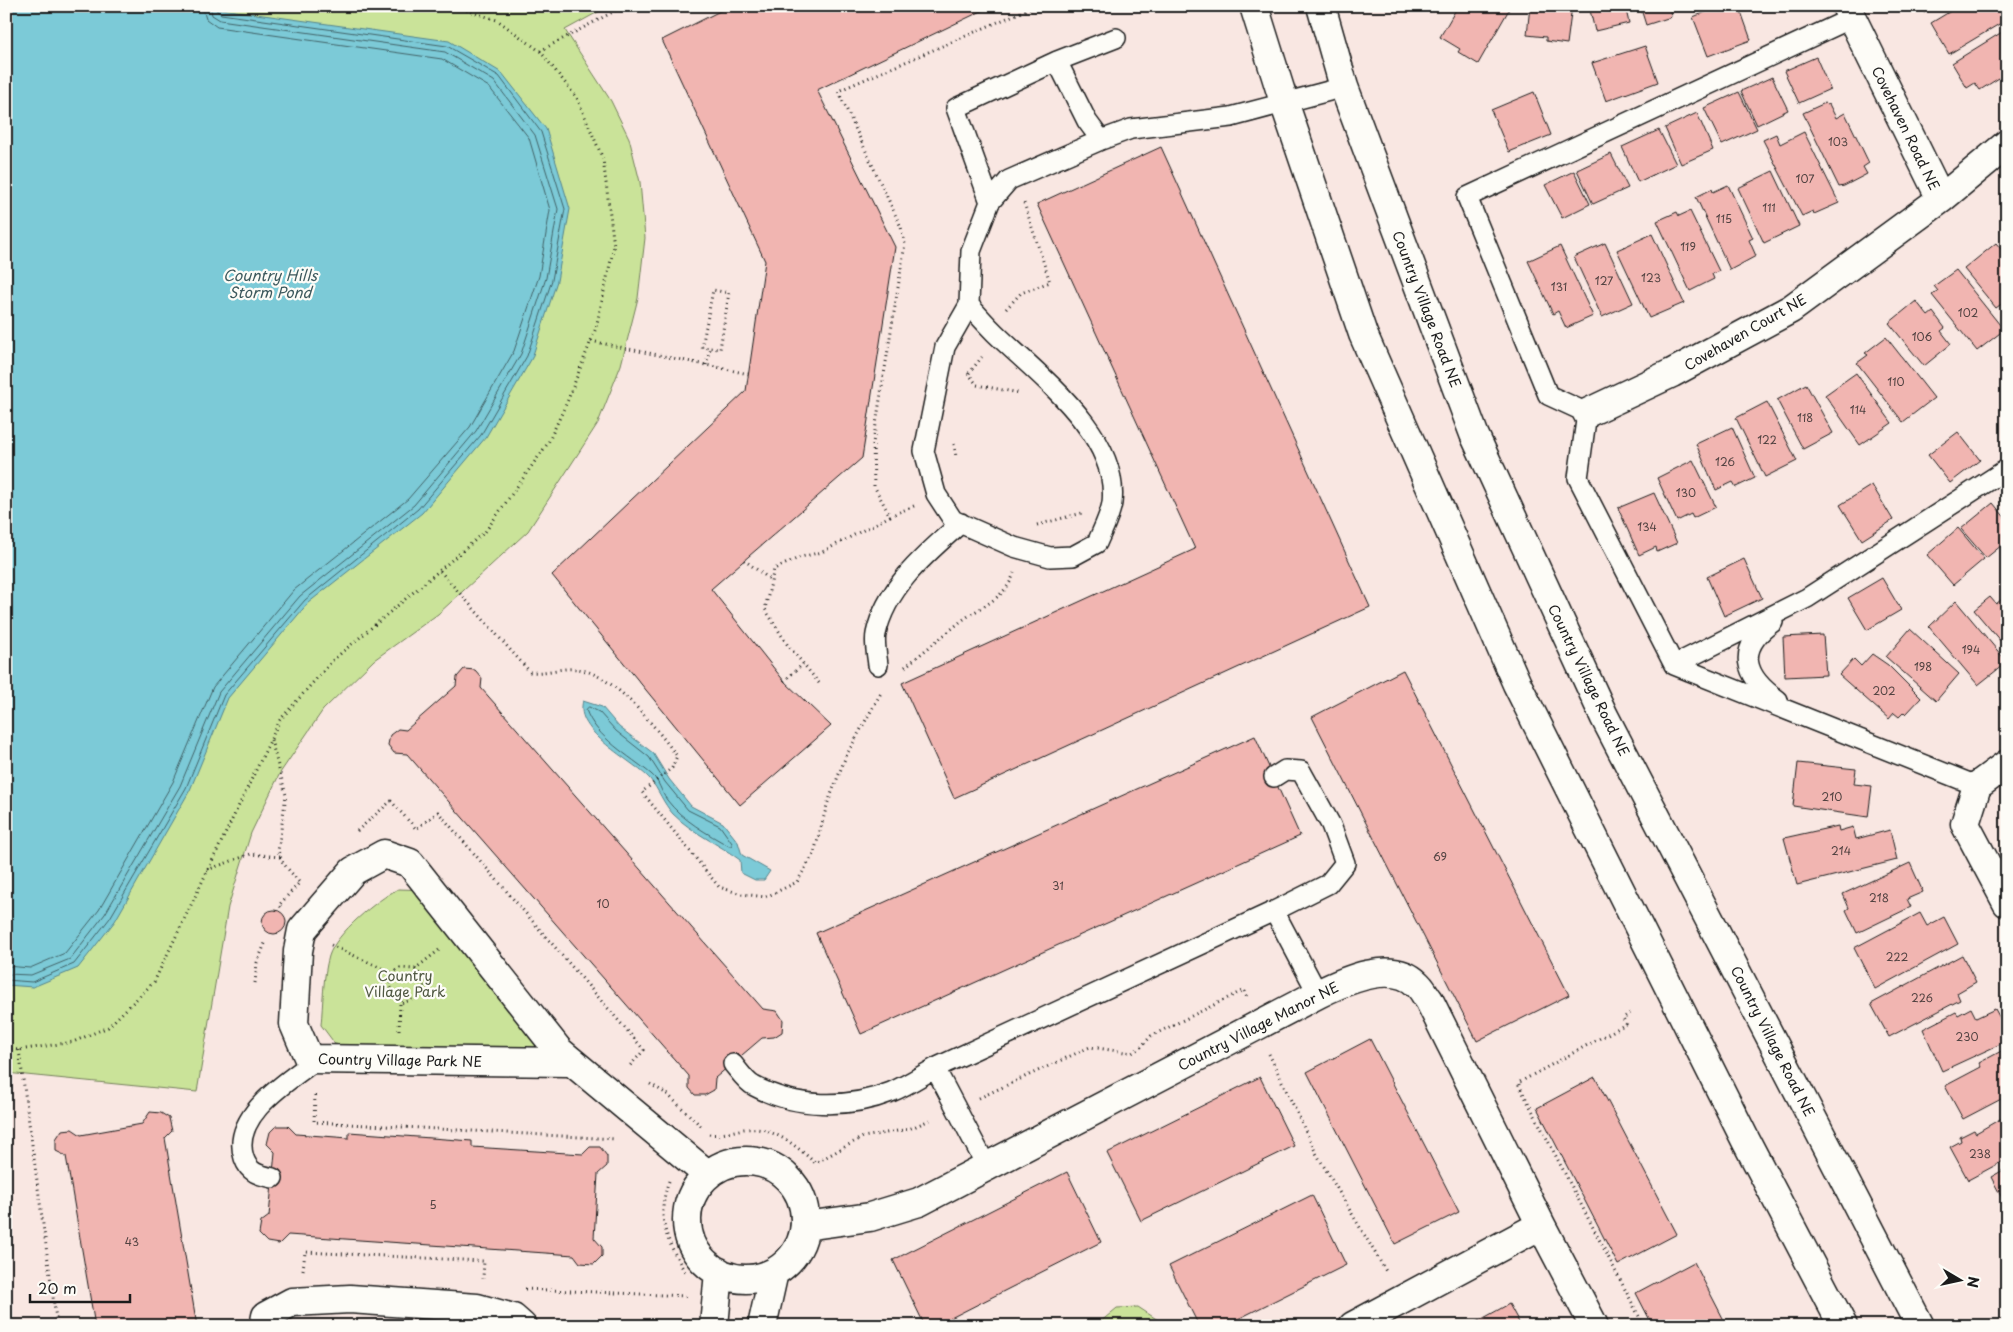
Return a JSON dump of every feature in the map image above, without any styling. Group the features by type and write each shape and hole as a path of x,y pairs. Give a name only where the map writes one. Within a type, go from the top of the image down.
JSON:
{"street":[{"path":"1254,6 1284,102 1363,334 1517,684 1746,1141 1843,1326"},
{"name":"Country Village Road NE","path":"1321,6 1344,87 1474,434 1600,707 1920,1326"},
{"name":"Covehaven Road NE","path":"1849,12 1940,199 2007,144"},
{"name":"Covehaven Court NE","path":"1587,413 1672,373 1791,309 1940,199"},
{"path":"2007,764 1977,786 1965,824 2007,903"},
{"path":"302,930 353,871 384,854 410,864 558,1051 708,1175"},
{"name":"Country Village Park NE","path":"302,930 298,951 294,1024 309,1059 570,1062"},
{"name":"Country Village Manor NE","path":"805,1226 870,1217 918,1202 987,1168 1342,982 1383,972 1401,975 1417,983 1429,1000 1541,1225 1594,1326"},
{"path":"744,1161 764,1164 782,1173 796,1188 804,1206 805,1226 800,1245 789,1261 774,1272 756,1279 737,1278 719,1272 703,1261 693,1246 687,1227 688,1208 696,1190 708,1175 725,1165 744,1161"},
{"path":"1353,1326 1541,1225"},
{"path":"714,1326 719,1272"},
{"path":"762,1326 774,1272"},
{"path":"264,1326 266,1316 292,1302 350,1299 477,1308 514,1318 522,1326"}],"lane":[{"path":"1849,12 1467,197 1548,395 1587,413 1578,478 1674,665 1977,786"},
{"path":"990,202 956,108 1057,61 1116,38"},
{"path":"1057,61 1087,120 1101,140"},
{"path":"969,305 995,333 1038,370 1076,410 1109,464 1112,504 1097,543 1073,556 1050,557 1022,550 953,520 936,494 924,451 945,348 969,305 971,251 990,202 1009,180 1131,129 1231,117 1344,87"},
{"path":"1799,715 1760,687 1748,665 1751,644 1764,629 1807,598 2007,469"},
{"path":"878,664 875,635 887,604 915,564 960,524"},
{"path":"1674,665 1807,598"},
{"path":"733,1064 752,1085 788,1100 826,1105 864,1099 891,1092 935,1068 1274,911 1328,884 1345,863 1332,825 1301,771 1285,770 1274,777"},
{"path":"1274,911 1318,994"},
{"path":"273,1178 256,1175 246,1166 241,1151 244,1130 256,1110 273,1092 316,1060"},
{"path":"935,1068 987,1168"}],"path":[{"path":"6,1049 19,1050 73,1042 108,1027 154,982 280,720 333,660 440,571 485,532 498,518 548,443 567,402 596,328 614,246 602,158 577,98 540,51 497,20 454,6"},
{"path":"540,51 624,6"},
{"path":"890,516 874,486 873,443 905,244 901,227 838,91 1035,6"},
{"path":"965,382 968,373 981,361 1006,309 1021,293 1050,282 1023,200"},
{"path":"713,290 729,293 720,349 710,348 702,347 713,290"},
{"path":"591,341 748,374"},
{"path":"706,365 710,348"},
{"path":"968,373 978,385 1026,396"},
{"path":"819,683 803,664 764,609 774,569 801,557 822,552 936,494 958,480 954,436"},
{"path":"898,672 963,620 995,601 1012,580 1029,528 1043,522 1066,519 1083,512"},
{"path":"744,560 771,580"},
{"path":"440,571 530,672 576,668 611,683 663,737 678,756 672,768 642,792 720,886 741,894 766,897 797,882 814,853 827,805 846,756 886,685"},
{"path":"784,681 803,664"},
{"path":"270,739 286,795 278,851 280,857 299,882"},
{"path":"355,832 390,801 416,829 438,812 644,1050 627,1067 632,1074"},
{"path":"207,870 251,854 280,857"},
{"path":"284,910 279,905 306,876"},
{"path":"302,930 392,973"},
{"path":"415,969 424,980 424,991 415,1000 400,1004 390,986 392,973 400,968 415,969 463,931"},
{"path":"255,983 258,962 267,939"},
{"path":"648,1082 667,1094 709,1134 718,1135 748,1129 766,1131 800,1148 815,1163 863,1137 909,1129 1090,1047 1132,1053 1141,1047 1151,1036 1244,990 1256,1026 1316,1153 1363,1235 1403,1299"},
{"path":"1630,1014 1623,1018 1626,1024 1518,1083 1644,1326"},
{"path":"19,1050 57,1326"},
{"path":"310,1094 316,1095 314,1122 624,1142"},
{"path":"671,1176 664,1202 664,1227 668,1244 688,1277"},
{"path":"684,1306 686,1286"}],"green space":[{"name":"Country Hills Storm Pond","path":"6,6 609,6 565,30 611,101 629,138 640,182 645,238 638,298 621,365 598,423 528,531 438,614 374,660 323,710 280,773 251,833 228,907 197,1092 6,1073"},
{"name":"Country Village Park","path":"398,889 432,890 559,1051 347,1060 321,1025 324,981 329,956 340,937 358,918"},
{"path":"1138,1307 1167,1326 1100,1326 1099,1323 1117,1308"}],"water":[{"name":"Country Hills Storm Pond","path":"6,6 199,6 449,41 502,73 546,129 570,209 557,281 532,358 486,437 422,513 308,603 228,698 190,790 115,921 78,968 33,987 6,985"},
{"path":"583,701 602,707 619,727 653,753 669,779 691,806 723,823 738,842 742,855 770,871 764,880 755,880 741,873 740,860 680,821 666,805 650,779 595,734 587,724 582,712"}],"building":[{"path":"730,6 992,6 817,90 895,247 862,458 711,589 784,681 831,726 740,805 552,575 746,391 765,261 662,40"},
{"path":"1458,6 1511,6 1478,64 1458,52 1460,49 1440,37"},
{"path":"1530,6 1572,6 1567,44 1546,41 1546,37 1527,35"},
{"path":"1589,6 1625,6 1629,23 1595,31"},
{"path":"1640,6 1683,6 1670,11 1671,17 1646,25"},
{"path":"1721,6 1739,6 1751,40 1708,56 1693,17"},
{"path":"1920,6 1938,6 1924,13"},
{"path":"1959,6 1998,6 2006,20 1949,54 1931,23"},
{"path":"2007,29 2007,73 1980,90 1975,83 1967,88 1952,63"},
{"path":"1645,46 1658,82 1606,101 1592,63"},
{"path":"1816,57 1830,89 1799,103 1784,71"},
{"path":"1772,77 1788,110 1757,125 1741,91"},
{"path":"1534,92 1551,135 1509,152 1491,110"},
{"path":"1739,92 1757,129 1722,145 1704,108"},
{"path":"1825,103 1829,104 1836,118 1845,113 1869,163 1863,167 1867,174 1839,187 1803,113"},
{"path":"1697,113 1713,150 1681,164 1665,128"},
{"path":"1659,130 1676,164 1638,182 1622,147"},
{"path":"1804,132 1839,203 1814,214 1813,211 1802,216 1763,140 1776,134 1780,144"},
{"path":"1161,147 1370,607 954,798 902,683 1195,549 1037,204"},
{"path":"1611,154 1628,188 1593,204 1577,170"},
{"path":"1574,171 1590,204 1562,218 1545,185"},
{"path":"1773,171 1799,226 1764,243 1738,188"},
{"path":"1728,185 1753,238 1749,240 1756,256 1730,270 1696,197 1712,189 1713,192"},
{"path":"1690,211 1719,271 1712,274 1714,279 1690,291 1657,221 1677,212 1679,216"},
{"path":"1652,234 1684,303 1649,318 1617,250"},
{"path":"1605,243 1633,303 1602,317 1574,257"},
{"path":"1996,243 2007,256 2007,300 1996,308 1964,269"},
{"path":"1560,246 1593,316 1566,328 1558,311 1553,314 1528,261"},
{"path":"1956,270 2004,330 1977,351 1932,295 1938,291 1934,286"},
{"path":"1916,301 1928,316 1933,312 1945,328 1941,331 1951,344 1924,366 1889,323"},
{"path":"1886,337 1934,398 1903,422 1857,363 1868,355 1865,353"},
{"path":"1856,373 1892,423 1860,445 1825,395"},
{"path":"1806,384 1833,433 1803,449 1777,400"},
{"path":"1767,402 1797,461 1765,477 1736,418"},
{"path":"1732,427 1755,478 1736,487 1733,482 1716,490 1696,444"},
{"path":"1958,432 1980,460 1950,483 1928,455"},
{"path":"1693,460 1716,507 1693,518 1691,514 1677,521 1657,478"},
{"path":"1872,485 1893,520 1862,540 1840,505"},
{"path":"1654,493 1677,543 1657,552 1656,547 1639,555 1618,508"},
{"path":"1993,503 2007,520 2007,541 1986,558 1961,529"},
{"path":"1958,528 1984,559 1953,585 1927,555"},
{"path":"1744,559 1762,598 1724,616 1707,577"},
{"path":"1882,578 1901,610 1867,630 1848,598"},
{"path":"2007,595 2007,649 1974,610 1990,597 1996,604"},
{"path":"1956,601 2007,662 1978,685 1929,627"},
{"path":"1910,629 1959,674 1936,701 1886,657"},
{"path":"1823,635 1826,675 1785,677 1783,637"},
{"path":"1872,654 1888,665 1921,698 1906,714 1904,712 1899,717 1894,713 1889,719 1839,675 1854,659 1861,666"},
{"path":"464,669 475,670 482,678 481,688 763,1009 777,1011 783,1020 782,1032 774,1037 762,1038 715,1078 714,1090 705,1095 695,1095 689,1088 689,1076 407,754 394,753 388,745 390,735 398,729 406,730 456,686 457,677"},
{"path":"1403,670 1569,995 1477,1041 1312,717"},
{"path":"1255,736 1300,836 861,1034 816,933"},
{"path":"1798,763 1856,769 1854,784 1872,786 1868,817 1793,806"},
{"path":"1838,826 1839,831 1853,827 1856,839 1890,830 1897,860 1797,885 1784,838"},
{"path":"1910,863 1923,892 1907,899 1911,907 1857,933 1846,910 1849,908 1843,894"},
{"path":"274,910 283,913 286,922 283,931 274,934 265,931 262,922 265,913"},
{"path":"1920,913 1927,926 1944,917 1958,944 1875,989 1854,948"},
{"path":"1962,955 1976,982 1957,993 1960,1000 1889,1037 1871,1004"},
{"path":"1971,1008 1976,1018 1995,1009 2007,1031 2007,1041 1942,1071 1923,1029 1956,1012 1958,1015"},
{"path":"1370,1039 1459,1212 1395,1244 1307,1072"},
{"path":"2007,1048 2007,1086 2005,1088 2007,1096 1963,1119 1945,1086 1981,1067 1979,1063"},
{"path":"1260,1077 1294,1146 1141,1221 1107,1153"},
{"path":"1595,1077 1677,1234 1618,1265 1537,1108"},
{"path":"150,1112 161,1113 169,1118 172,1131 165,1138 197,1326 95,1326 66,1156 56,1151 56,1139 62,1130 72,1129 81,1135 142,1124"},
{"path":"2007,1115 2007,1159 1968,1180 1950,1147 1961,1141 1960,1137 1974,1130 1976,1133"},
{"path":"276,1126 288,1126 296,1134 349,1138 349,1132 472,1141 472,1147 583,1154 590,1147 600,1147 607,1156 607,1166 598,1174 594,1238 602,1247 602,1256 594,1264 580,1263 574,1255 288,1235 279,1244 267,1242 259,1234 261,1222 269,1216 275,1152 267,1144 270,1132"},
{"path":"2007,1168 2007,1200 2005,1196 2002,1198 1991,1177"},
{"path":"1067,1172 1101,1242 935,1326 925,1326 893,1260"},
{"path":"1312,1195 1346,1265 1224,1326 1199,1326 1169,1266"},
{"path":"1694,1262 1727,1326 1653,1326 1636,1293"},
{"path":"1509,1304 1521,1326 1469,1326"},
{"path":"599,1321 664,1324 664,1326 599,1326"}]}
